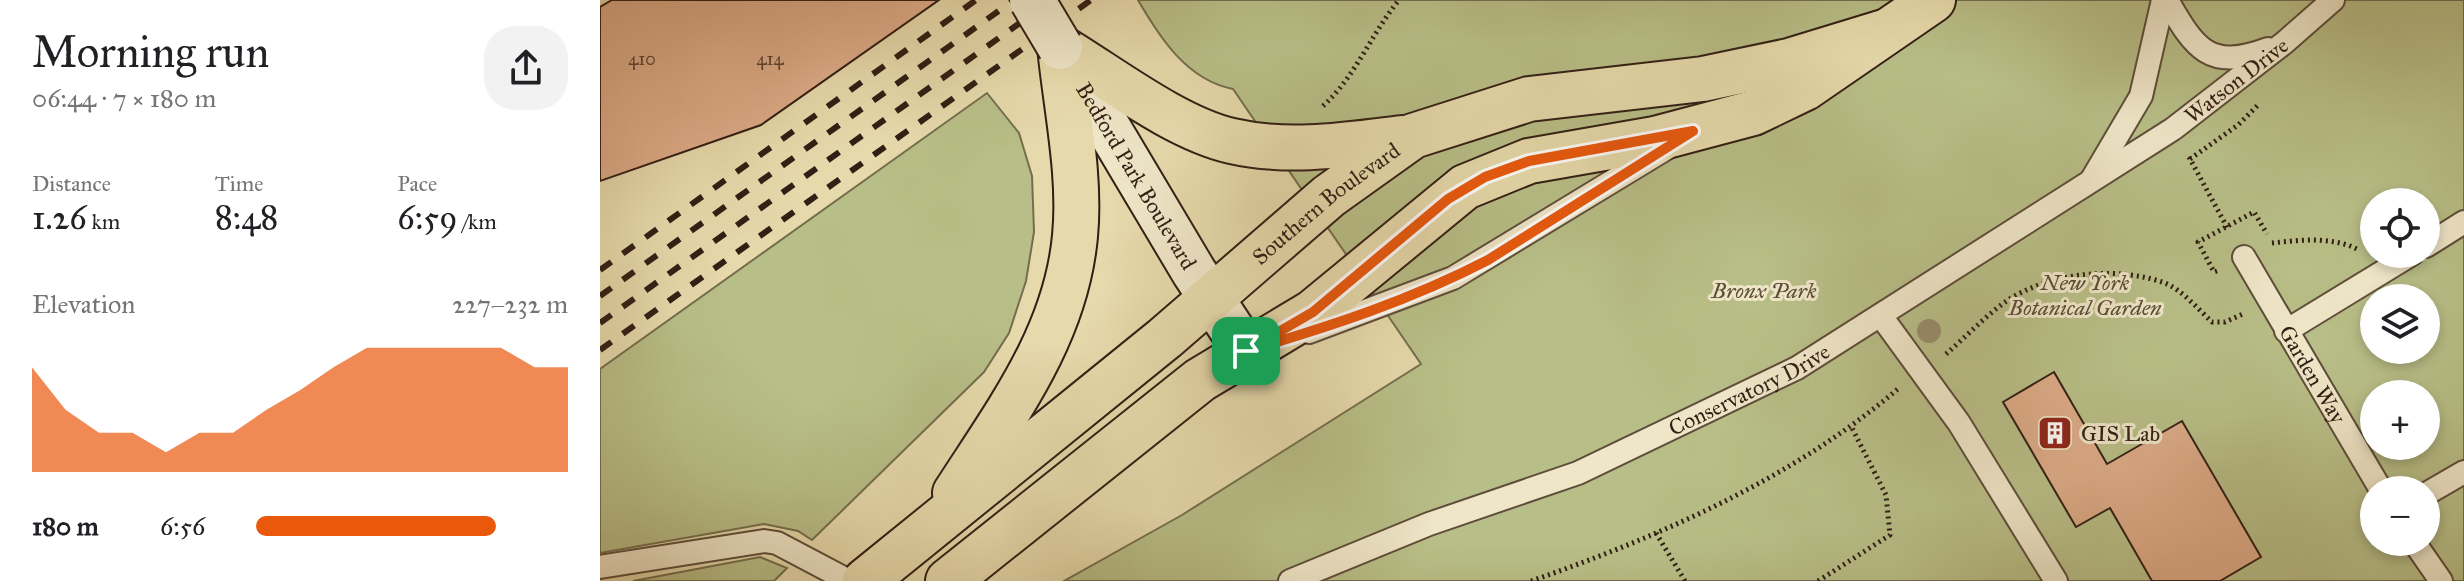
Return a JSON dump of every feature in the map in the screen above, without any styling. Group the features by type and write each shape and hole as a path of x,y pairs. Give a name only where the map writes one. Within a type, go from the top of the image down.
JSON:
{"main road":[{"name":"Bedford Park Boulevard","path":"1032,0 1211,299 1246,351"},
{"name":"Southern Boulevard","path":"948,581 1200,380 1313,312 1448,199 1475,182 1529,161 1693,131 1753,113 1805,88 1933,0"},
{"name":"Southern Boulevard","path":"865,581 1211,299 1349,180 1413,136 1529,99 1703,79 1789,61 1884,32"},
{"path":"1060,47 1186,122 1230,140 1310,148 1413,136"},
{"path":"935,526 1039,359 1067,287 1076,206 1060,47"}],"lane":[{"path":"2165,0 2189,38 2202,51 2216,56 2244,58 2284,43"},
{"path":"2089,183 2141,96 2165,0"},
{"name":"Watson Drive","path":"2173,129 2284,43 2333,0"},
{"name":"Conservatory Drive","path":"1290,581 1429,524 1578,473 1797,368 2173,129"},
{"path":"1246,351 1317,330 1453,278 1488,260 1693,131"},
{"path":"2440,237 2464,222"},
{"name":"Garden Way","path":"2244,257 2373,476"},
{"path":"2286,331 2389,268"},
{"path":"1881,316 1959,423 2056,581"},
{"path":"2440,486 2464,472"},
{"path":"600,567 764,541 777,543 849,581"},
{"path":"2424,556 2441,581"}],"path":[{"path":"1320,109 1346,85 1376,28 1399,0"},
{"path":"2227,227 2188,156 2238,125 2267,97"},
{"path":"2200,246 2198,242 2254,212 2272,243 2323,241 2345,243 2360,250"},
{"path":"1531,581 1606,555 1713,508 1852,428 2009,299 2030,288 2093,273 2114,272 2167,284 2212,322 2225,322 2269,301"},
{"path":"1818,581 1890,535 1886,495 1852,428"},
{"path":"1656,533 1685,581"}],"green space":[{"name":"New York Botanical Garden","path":"1138,0 2464,0 2464,581 1064,581 1182,515 1421,364 1233,89 1202,77 1166,42"},
{"path":"987,93 1019,133 1032,176 1034,232 1026,281 1009,333 984,372 812,540 798,531 764,524 600,553 600,369"},
{"path":"760,557 787,568 774,581 633,581"}],"building":[{"path":"612,0 939,0 761,125 600,181 600,7"},
{"path":"2054,372 2107,464 2182,421 2261,557 2220,581 2152,581 2110,508 2076,527 2003,402"}],"railway":[{"path":"600,270 976,0"},
{"path":"600,296 1014,0"},
{"path":"600,323 1052,0"},
{"path":"600,350 1091,0"}],"place":[{"name":"GIS Lab","path":"2055,433"}],"route":[{"path":"1693,131 1488,260 1453,278 1317,330 1246,351 1313,312 1448,199 1485,177 1529,161 1693,131"}],"park label":[{"name":"Bronx Park","path":"1764,290"}]}
